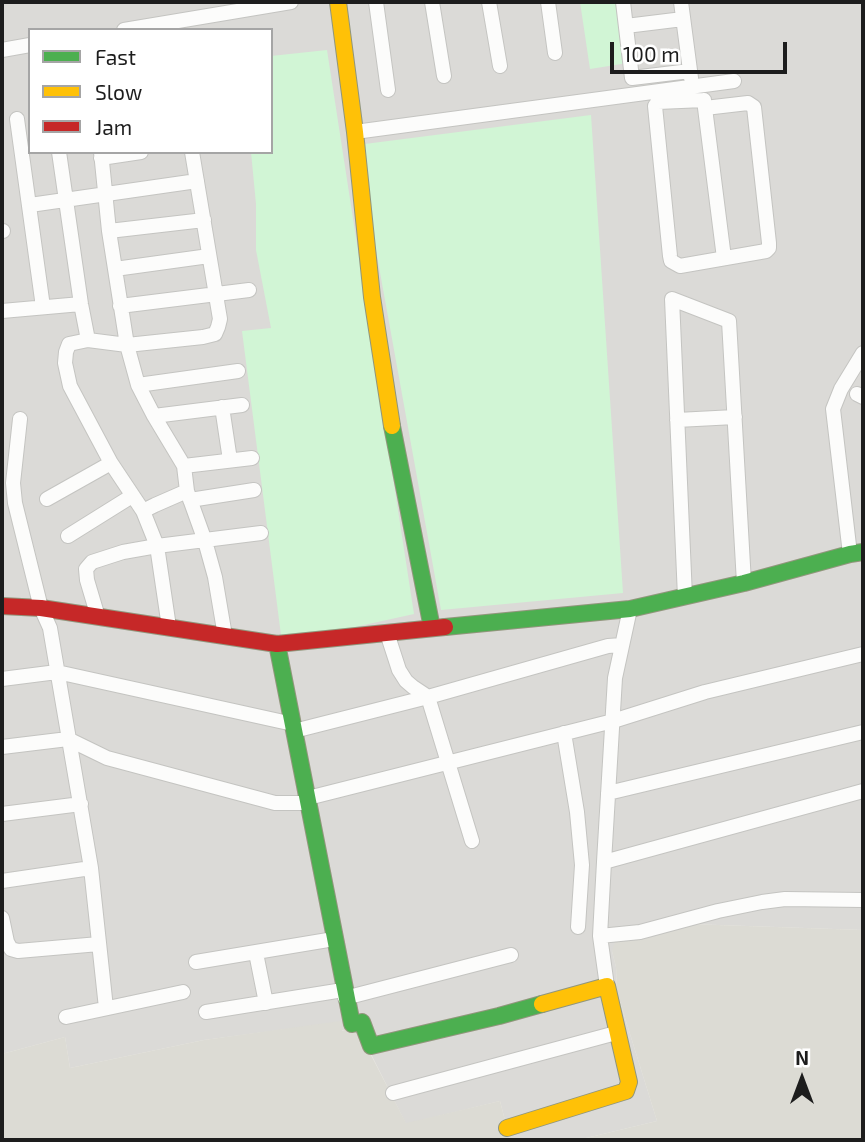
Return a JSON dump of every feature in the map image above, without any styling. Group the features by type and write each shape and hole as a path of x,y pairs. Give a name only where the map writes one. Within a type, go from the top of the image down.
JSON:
{"street":[{"path":"135,28 290,2"},
{"path":"340,2 372,297 387,402 432,628"},
{"path":"376,2 388,90"},
{"path":"432,2 444,76"},
{"path":"489,2 500,66"},
{"path":"548,2 555,53"},
{"path":"623,2 632,78 690,71"},
{"path":"681,2 690,71 701,95 724,258"},
{"path":"626,26 683,19"},
{"path":"2,50 28,45"},
{"path":"355,132 701,95 748,103 755,110 769,248 766,251 680,266 671,261 670,256 655,106 658,102 701,95 734,81"},
{"path":"17,119 43,307"},
{"path":"60,154 80,304 88,340"},
{"path":"169,628 157,546 143,512 111,463 70,386 65,363 69,344 88,340 127,345 215,334 220,319 191,154"},
{"path":"101,155 109,231 127,345 138,384 184,466 189,496 215,577 225,636"},
{"path":"30,205 197,181"},
{"path":"109,231 204,220"},
{"path":"115,269 209,256"},
{"path":"120,306 249,290"},
{"path":"685,597 672,299 729,321 744,583"},
{"path":"2,311 80,304"},
{"path":"2,606 41,608 276,644 630,609 857,553 834,410 841,389 863,353"},
{"path":"138,384 239,372"},
{"path":"154,416 242,405"},
{"path":"222,407 230,460"},
{"path":"677,420 735,417"},
{"path":"20,419 13,483 15,503 41,608 50,628 91,868 106,1008"},
{"path":"184,466 252,458"},
{"path":"47,499 111,463"},
{"path":"143,512 155,505 189,496 254,490"},
{"path":"68,536 132,496"},
{"path":"98,617 87,580 86,569 92,562 123,552 157,546 261,533"},
{"path":"507,1128 626,1091 629,1082 616,1033 600,936 615,678 630,609"},
{"path":"387,633 399,670 406,681 428,696 472,841"},
{"path":"276,644 344,994 352,1024 362,1022 371,1046 499,1016 607,986"},
{"path":"2,679 57,672 294,728 428,696 608,646 622,645"},
{"path":"2,747 68,739 107,758 275,803 308,801 613,721 705,692 863,654"},
{"path":"608,793 863,732"},
{"path":"564,733 577,812 582,865 578,927"},
{"path":"604,862 863,791"},
{"path":"2,814 81,804"},
{"path":"2,881 91,868"},
{"path":"600,936 640,932 762,902 785,899 863,900"},
{"path":"3,925 11,949 19,951 99,944"},
{"path":"196,962 334,939"},
{"path":"257,953 265,1003"},
{"path":"206,1012 344,994 511,955"},
{"path":"66,1017 183,992"},
{"path":"393,1093 616,1033"}],"shaded area":[{"path":"2,2 863,2 863,930 689,924 612,951 617,992 657,1121 578,1140 510,1140 500,1101 406,1124 357,1026 341,1031 340,1022 204,1040 70,1068 65,1037 2,1054"},
{"path":"689,924 863,930 863,1140 578,1140 657,1121 617,992 612,951 616,939"},
{"path":"340,1021 342,1031 356,1026 406,1123 500,1101 510,1140 2,1140 2,1054 65,1037 70,1068 204,1040"}],"green space":[{"path":"580,2 623,2 634,62 590,69"},
{"path":"327,50 414,614 282,643 242,331 271,328 256,250 256,204 251,154 273,154 273,56"},
{"path":"591,115 623,593 441,610 357,145"}],"traffic: fast":[{"path":"392,426 432,628"},
{"path":"445,627 630,609 863,552"},
{"path":"277,644 352,1024 362,1022 371,1046 542,1004"}],"traffic: slow":[{"path":"338,2 372,297 392,426"},
{"path":"507,1128 626,1091 629,1082 607,986 542,1004"}],"traffic: jam":[{"path":"2,606 41,608 277,644 445,627"}]}
